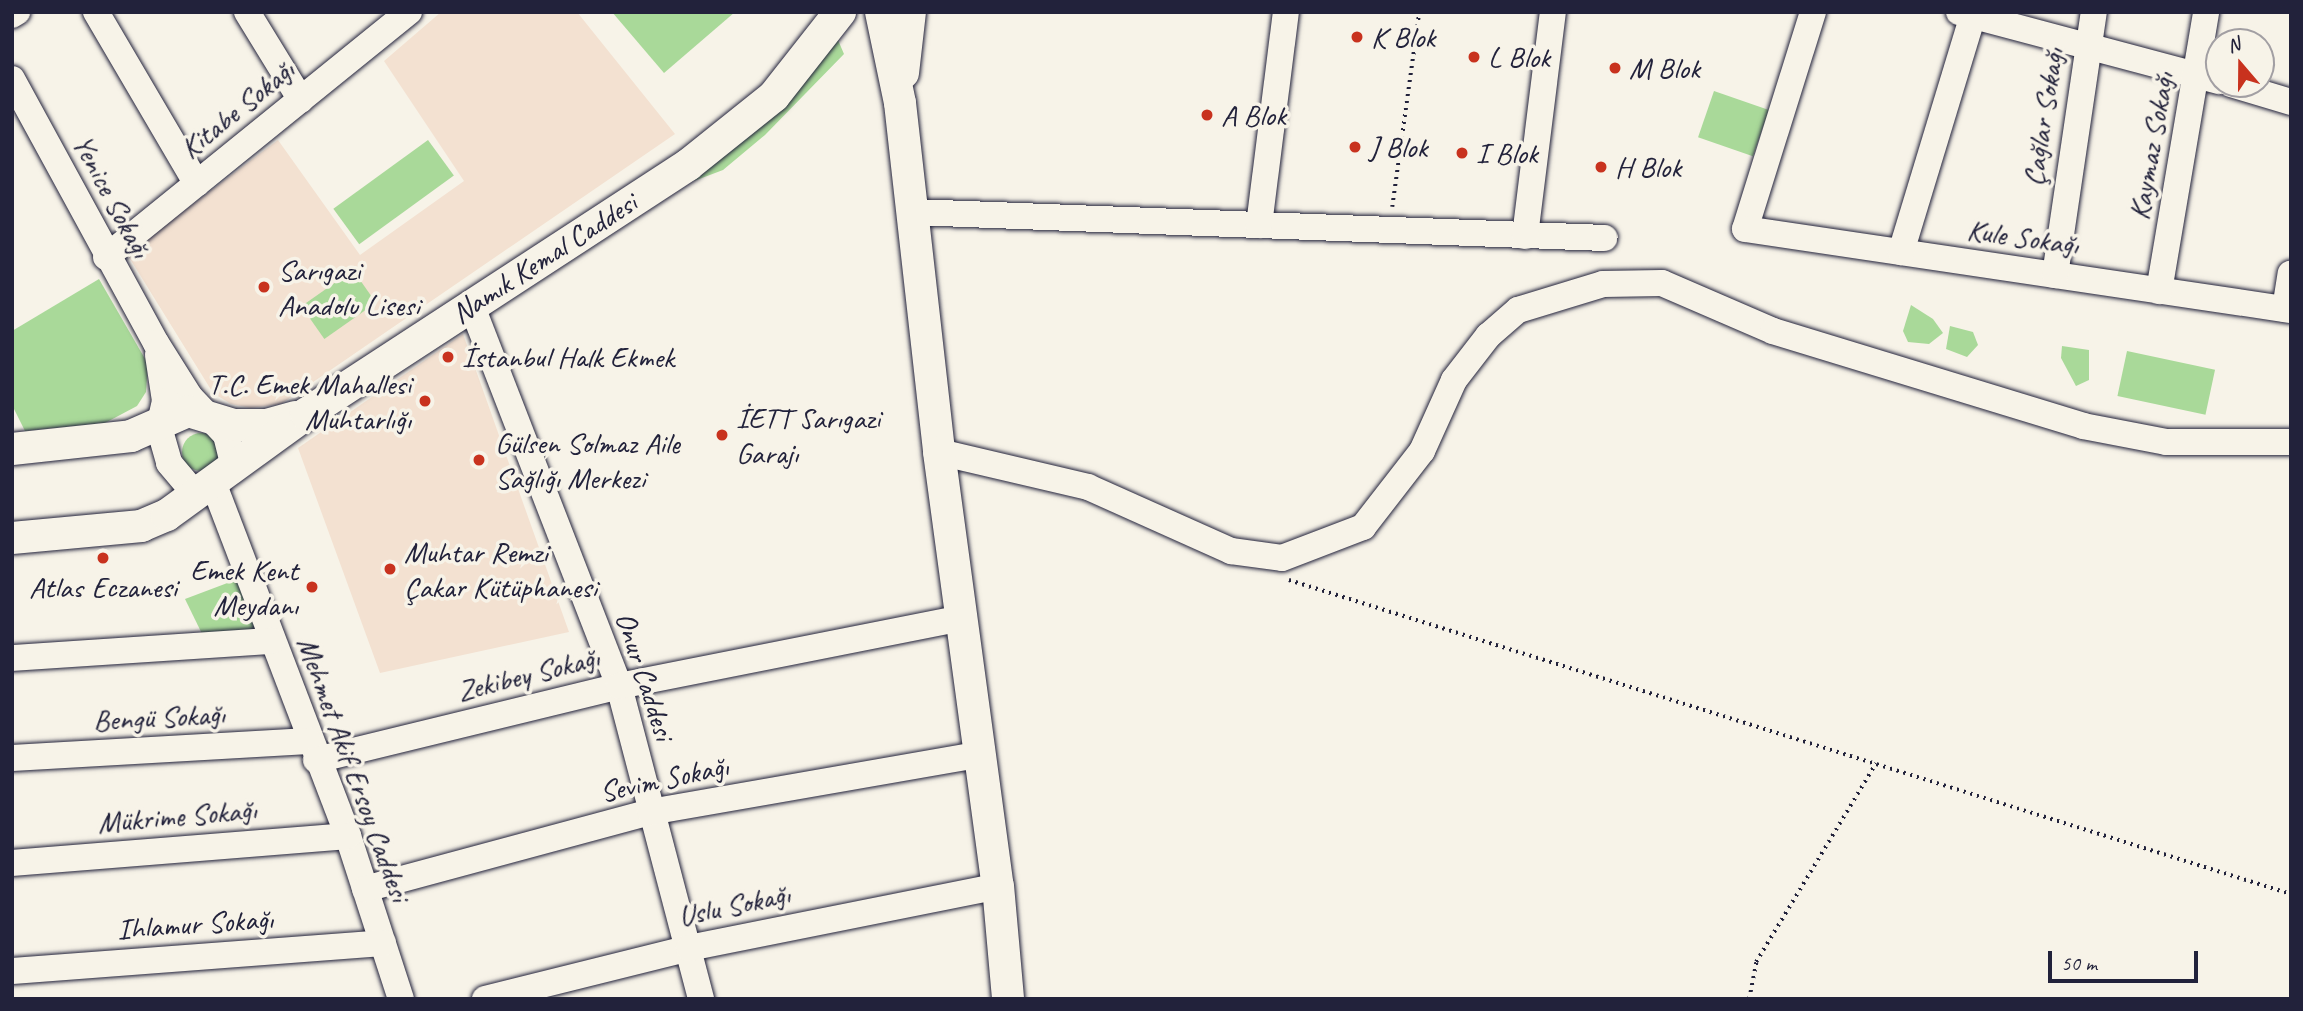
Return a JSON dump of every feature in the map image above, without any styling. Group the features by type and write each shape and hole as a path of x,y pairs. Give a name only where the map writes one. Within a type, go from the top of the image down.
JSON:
{"main road":[{"name":"Namık Kemal Caddesi","path":"744,119 820,12"},
{"name":"Namık Kemal Caddesi","path":"12,538 141,526 215,482 306,414 688,165 774,96 841,12"},
{"path":"881,12 900,103 939,452 998,886 1008,999"},
{"path":"900,103 910,12"},
{"path":"12,449 131,436 159,427 188,411 234,425 267,425 306,414"}],"street":[{"path":"12,15 17,12"},
{"path":"96,12 197,184"},
{"path":"247,12 301,100"},
{"path":"1259,225 1286,12"},
{"path":"1525,236 1553,12"},
{"name":"Kule Sokağı","path":"1813,12 1745,229 2288,309"},
{"name":"Çağlar Sokağı","path":"2055,275 2094,12"},
{"path":"1901,253 1965,16 2205,76"},
{"name":"Kitabe Sokağı","path":"106,257 301,100 394,17"},
{"name":"Yenice Sokağı","path":"12,79 106,257 156,343 208,417"},
{"name":"Kaymaz Sokağı","path":"2159,291 2205,90"},
{"path":"913,212 1605,238"},
{"path":"2288,309 2291,273"},
{"path":"939,452 1088,487 1231,551 1282,558 1363,527 1422,451 1454,380 1488,336 1518,310 1603,285 1662,283 1773,331 2082,426 2166,442 2291,442"},
{"name":"Onur Caddesi","path":"471,304 619,686 650,813 701,999"},
{"path":"156,343 165,401 159,427 169,463 215,482"},
{"name":"Mehmet Akif Ersoy Caddesi","path":"208,417 226,435 215,482 271,641 348,836 401,999"},
{"name":"Zekibey Sokağı","path":"313,751 619,686 962,618"},
{"path":"12,658 271,641"},
{"name":"Bengü Sokağı","path":"12,758 313,751"},
{"name":"Sevim Sokağı","path":"365,889 650,813 982,754"},
{"name":"Mükrime Sokağı","path":"12,863 348,836"},
{"name":"Uslu Sokağı","path":"485,999 689,948 998,886"},
{"name":"Ihlamur Sokağı","path":"12,971 383,943"}],"path":[{"path":"1388,230 1419,12"},
{"path":"1282,558 1289,581 1876,762 2291,894"},
{"path":"1749,999 1756,962 1876,762"}],"shaded area":[{"path":"441,12 577,12 675,134 281,404 251,408 231,404 213,393 127,254 278,140 360,255 464,181 384,61"},
{"path":"463,334 569,632 380,673 298,448"}],"green space":[{"path":"612,12 735,12 664,73"},
{"path":"838,40 844,54 765,135 723,170 694,181 757,127"},
{"path":"1714,91 1769,110 1753,156 1698,137"},
{"path":"428,140 454,176 359,244 333,209"},
{"path":"353,270 376,303 324,339 301,306"},
{"path":"99,279 148,364 146,392 137,406 105,423 25,431 12,405 12,331"},
{"path":"1911,305 1933,319 1943,333 1929,344 1908,342 1903,331"},
{"path":"1950,326 1973,332 1978,345 1967,357 1946,349"},
{"path":"2062,346 2089,350 2089,380 2076,386 2061,358"},
{"path":"2127,351 2215,370 2205,415 2117,396"},
{"path":"201,433 214,439 220,452 214,465 201,471 188,465 182,452 188,439"},
{"path":"238,579 259,630 206,642 185,599"}],"place":[{"name":"K Blok","path":"1357,37"},
{"name":"L Blok","path":"1474,57"},
{"name":"M Blok","path":"1615,68"},
{"name":"A Blok","path":"1207,115"},
{"name":"J Blok","path":"1355,147"},
{"name":"I Blok","path":"1462,153"},
{"name":"H Blok","path":"1601,167"},
{"name":"Sarıgazi Anadolu Lisesi","path":"264,287"},
{"name":"İstanbul Halk Ekmek","path":"448,357"},
{"name":"T.C. Emek Mahallesi Muhtarlığı","path":"425,401"},
{"name":"İETT Sarıgazi Garajı","path":"722,435"},
{"name":"Gülsen Solmaz Aile Sağlığı Merkezi","path":"479,460"},
{"name":"Atlas Eczanesi","path":"103,558"},
{"name":"Muhtar Remzi Çakar Kütüphanesi","path":"390,569"},
{"name":"Emek Kent Meydanı","path":"312,587"}]}
